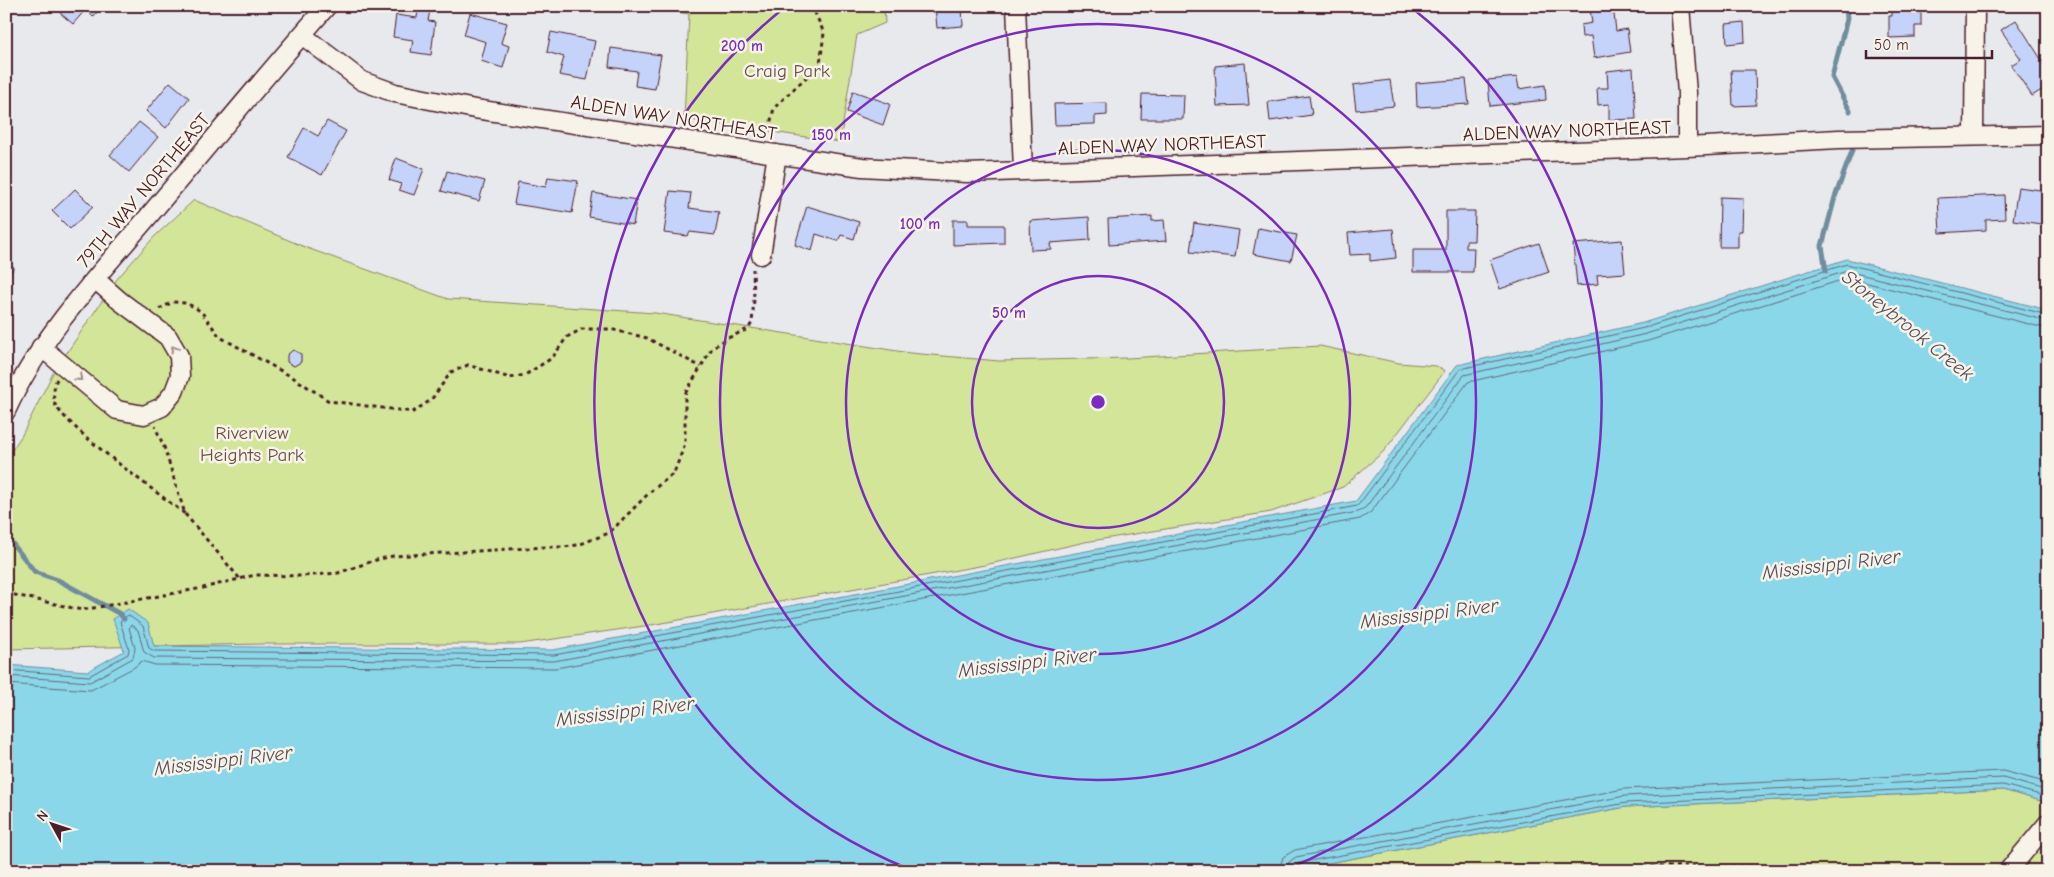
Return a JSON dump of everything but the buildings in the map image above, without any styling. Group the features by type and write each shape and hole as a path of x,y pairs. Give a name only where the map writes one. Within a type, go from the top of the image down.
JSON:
{"street":[{"name":"79TH WAY NORTHEAST","path":"6,411 16,389 41,346 95,279 326,6"},
{"path":"1016,6 1023,170"},
{"path":"1680,6 1687,93 1687,147"},
{"path":"1974,136 1975,6"},
{"name":"ALDEN WAY NORTHEAST","path":"302,35 362,81 395,93 475,109 770,153 881,168 967,173 1687,147 1839,139 2048,135"},
{"path":"761,255 770,153"},
{"path":"41,346 117,410 144,415 162,407 174,392 180,376 179,356 168,337 120,301 95,279"},
{"path":"2008,871 2048,823"}],"path":[{"path":"770,153 774,108 820,64 824,33 812,6"},
{"path":"6,593 82,610 255,575 302,576 338,573 393,556 563,547 592,541 609,533 649,493 674,473 685,444 685,394 712,348 728,338 748,330 752,323 754,299 753,270 761,255"},
{"path":"142,317 173,302 186,303 203,314 220,337 294,378 329,401 413,412 431,400 451,372 468,364 510,378 525,374 552,358 567,337 582,329 610,330 647,338 702,367"},
{"path":"64,366 54,383 54,401 64,418 183,512 240,579"},
{"path":"149,413 164,447 185,514 183,512"},
{"path":"2046,871 2048,856"},
{"path":"1555,871 1624,867 1759,866 1777,871"}],"green space":[{"name":"Craig Park","path":"642,6 884,6 885,23 857,35 840,142 684,119 689,14"},
{"name":"Riverview Heights Park","path":"194,200 307,248 448,299 655,313 910,353 999,361 1128,358 1320,346 1399,363 1436,366 1445,371 1384,451 1343,487 1271,512 1085,542 985,565 651,625 520,644 263,644 6,649 6,459 22,435 53,373 117,279 154,237"},
{"path":"2003,790 2048,803 2048,871 1286,871 1626,807"}],"water":[{"name":"Mississippi River","path":"1847,259 2048,310 2048,803 2003,790 1626,807 1286,871 6,871 6,665 88,671 124,651 113,619 128,609 148,623 154,646 553,650 1356,501 1457,365 1643,323"}],"waterway":[{"name":"Stoneybrook Creek","path":"1846,6 1847,19 1832,77 1850,111"},
{"name":"Stoneybrook Creek","path":"1826,271 1822,246 1835,197 1852,151"},
{"path":"6,519 8,538 35,572 58,580 120,614 124,619"}]}
